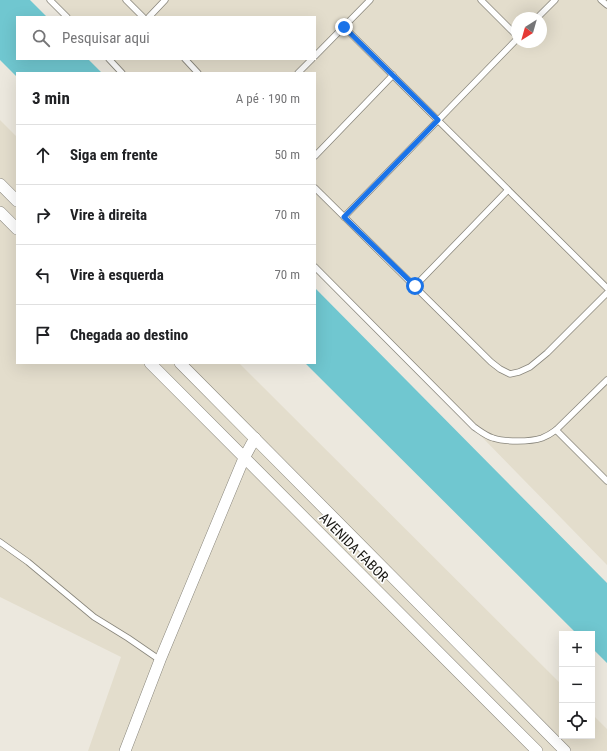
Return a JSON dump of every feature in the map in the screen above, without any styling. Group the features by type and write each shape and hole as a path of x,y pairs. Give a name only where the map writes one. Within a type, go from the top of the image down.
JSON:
{"street":[{"path":"0,184 16,200"},
{"path":"0,212 15,223"},
{"name":"AVENIDA FABOR","path":"151,364 537,751"},
{"name":"AVENIDA FABOR","path":"181,364 565,751"},
{"path":"124,751 244,458 255,438"}],"lane":[{"path":"50,0 66,16"},
{"path":"126,0 142,16"},
{"path":"150,16 165,0"},
{"path":"316,55 370,0"},
{"path":"480,0 511,31"},
{"path":"543,12 555,0"},
{"path":"601,0 607,5"},
{"path":"344,27 607,288"},
{"path":"344,217 511,43"},
{"path":"110,60 121,72"},
{"path":"185,60 197,72"},
{"path":"299,72 311,60"},
{"path":"316,155 393,75"},
{"path":"316,189 491,362 510,374 530,367 547,353 607,292"},
{"path":"415,286 508,190"},
{"path":"316,268 474,427 492,438 520,441 542,438 556,430 607,380"},
{"path":"556,430 607,481"},
{"path":"0,542 28,562 94,617 160,660"}],"shaded area":[{"path":"55,0 607,0 607,565 316,267 316,72 125,72 113,60 316,60 316,16 70,16"},
{"path":"0,120 16,136 16,364 240,364 559,682 559,739 595,739 595,717 607,729 607,751 88,751 121,657 0,597"}],"water":[{"path":"0,0 30,0 46,16 16,16 16,60 89,60 101,72 16,72 16,76 0,60"},
{"path":"316,289 607,583 607,663 595,651 595,631 574,631 306,364 316,364"}],"route":[{"path":"344,27 438,120 344,217 415,286"}]}
